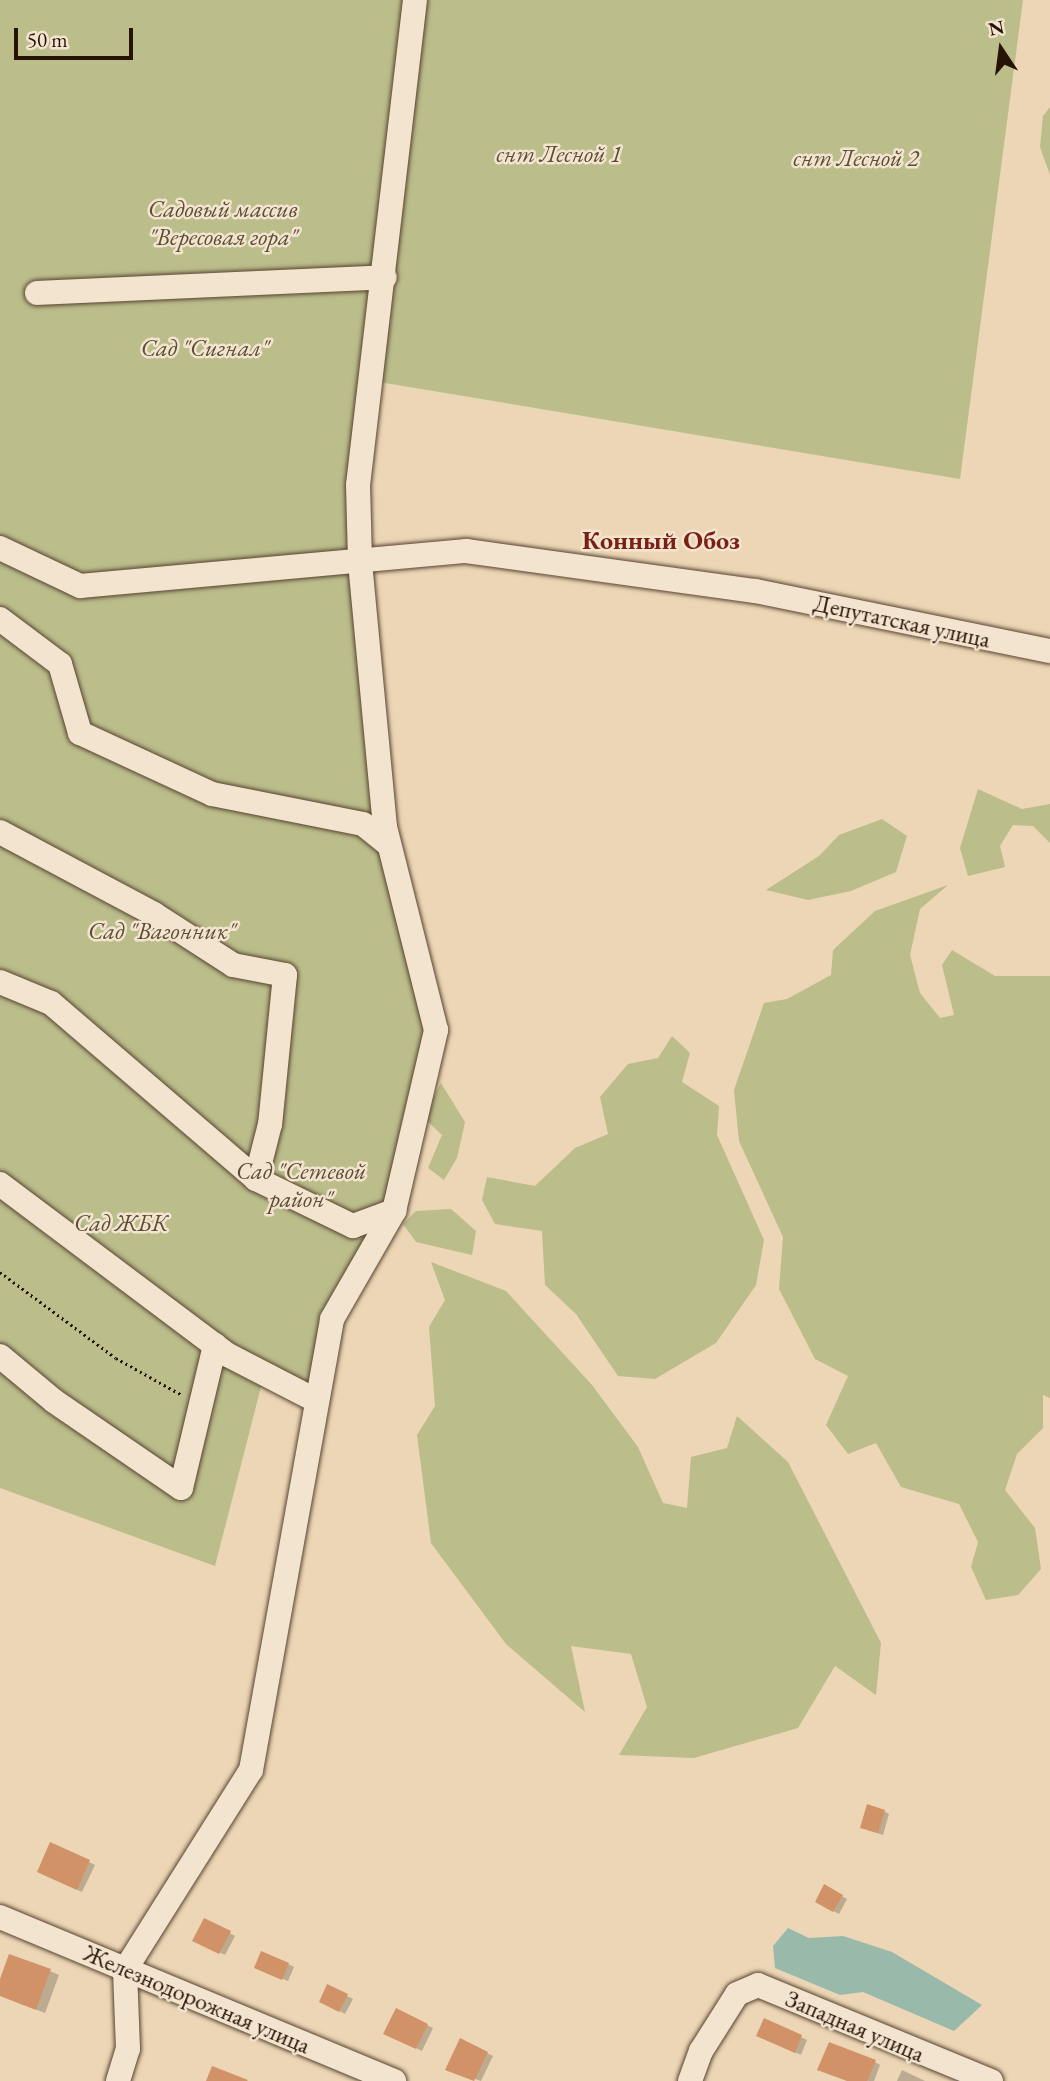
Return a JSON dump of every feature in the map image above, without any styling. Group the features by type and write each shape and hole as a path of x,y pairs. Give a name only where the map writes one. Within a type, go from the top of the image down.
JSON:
{"street":[{"path":"118,2081 128,2049 124,1970 251,1770 332,1319 394,1211 436,1030 390,845 360,561 358,485 415,0"},
{"path":"37,293 384,277"},
{"name":"Депутатская улица","path":"0,548 80,586 466,551 755,590 1050,651"},
{"path":"0,619 60,664 80,733 212,794 363,824 390,845"},
{"path":"0,832 142,908 233,965 285,975 270,1124 256,1179"},
{"path":"0,982 51,1003 256,1179 353,1226 394,1211"},
{"path":"0,1184 215,1345 317,1401"},
{"path":"0,1356 54,1401 181,1488 215,1345"},
{"name":"Железнодорожная улица","path":"0,1917 394,2081"},
{"name":"Западная улица","path":"690,2081 701,2051 737,1994 758,1985 991,2081"}],"path":[{"path":"0,1272 116,1358 201,1405"}],"green space":[{"name":"Садовый массив \"Вересовая гора\"","path":"0,0 1023,0 960,479 379,382 355,614 428,1035 387,1207 305,1401 261,1387 215,1566 0,1488"},
{"path":"1050,107 1050,175 1040,147 1043,116"},
{"path":"978,789 1022,809 1050,804 1050,843 1033,826 1013,825 1000,846 1005,867 968,876 960,848"},
{"path":"882,819 907,836 896,872 851,891 808,900 766,890 819,856 839,835"},
{"path":"948,885 920,909 910,955 920,993 940,1018 954,1015 942,965 952,950 995,976 1050,976 1050,1398 1043,1395 1043,1428 1017,1454 1005,1490 1035,1528 1041,1569 1018,1595 986,1600 971,1567 978,1542 959,1504 901,1487 876,1443 848,1454 826,1425 848,1376 815,1359 779,1289 783,1237 739,1141 734,1090 764,1003 787,999 831,975 833,950 875,911"},
{"path":"672,1036 690,1053 682,1082 719,1106 717,1135 764,1240 756,1285 716,1343 655,1379 618,1376 576,1314 545,1285 542,1231 495,1224 482,1200 487,1177 535,1186 575,1148 608,1134 600,1097 628,1064 658,1058"},
{"path":"441,1083 465,1122 457,1158 444,1180 428,1168 442,1135 423,1117"},
{"path":"451,1209 476,1231 472,1255 416,1242 403,1224 416,1211"},
{"path":"431,1262 506,1291 592,1385 638,1447 663,1503 687,1508 691,1457 727,1448 737,1416 788,1462 881,1643 876,1695 835,1666 798,1728 694,1758 619,1755 647,1707 631,1654 571,1646 585,1712 506,1644 431,1543 417,1435 435,1406 429,1327 445,1300"}],"shaded area":[{"path":"788,1928 809,1938 843,1936 892,1952 982,2005 954,2031 863,1992 840,1995 775,1968 773,1946"}],"building":[{"path":"867,1804 885,1810 878,1833 860,1828"},
{"path":"50,1842 90,1860 77,1890 37,1872"},
{"path":"824,1884 843,1895 833,1912 815,1902"},
{"path":"204,1918 231,1931 219,1954 192,1941"},
{"path":"261,1951 289,1963 282,1980 254,1968"},
{"path":"9,1954 51,1969 36,2010 0,1996 0,1979"},
{"path":"327,1984 348,1994 339,2012 319,2002"},
{"path":"396,2008 428,2024 416,2049 383,2034"},
{"path":"764,2018 802,2035 795,2053 756,2036"},
{"path":"460,2038 488,2052 474,2081 445,2070"},
{"path":"829,2042 876,2060 867,2081 847,2081 817,2070"},
{"path":"212,2066 248,2080 206,2081"}],"district":[{"name":"Конный Обоз","path":"661,541"}],"park label":[{"name":"снт Лесной 1","path":"559,154"},
{"name":"снт Лесной 2","path":"856,158"},
{"name":"Сад \"Сигнал\"","path":"205,348"},
{"name":"Сад \"Вагонник\"","path":"162,931"},
{"name":"Сад \"Сетевой район\"","path":"301,1185"},
{"name":"Сад ЖБК","path":"121,1223"}]}
